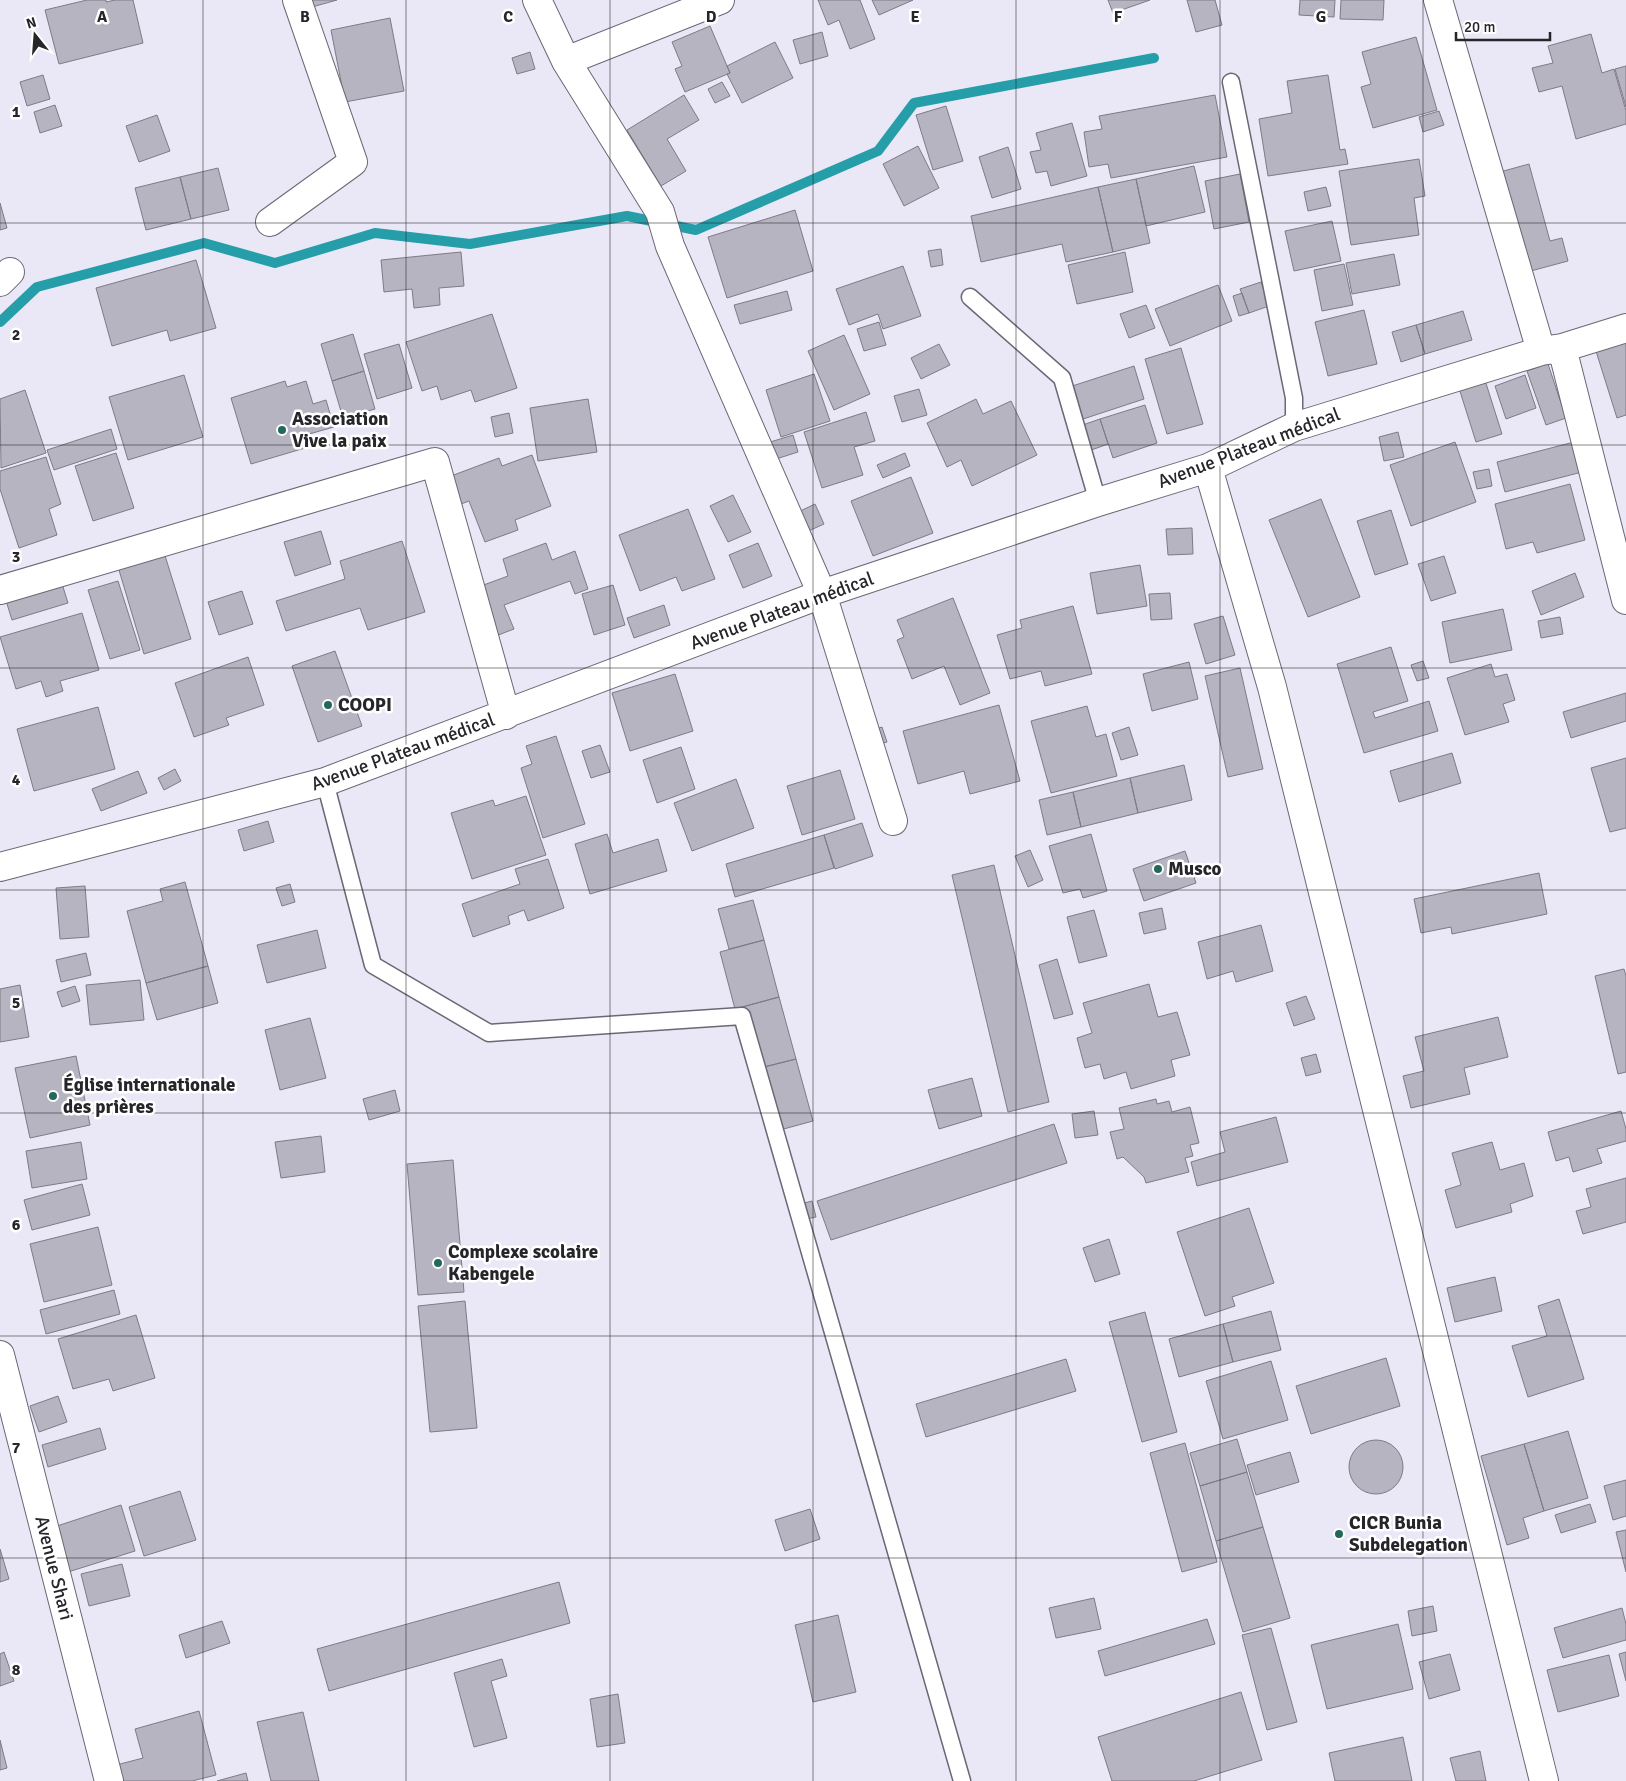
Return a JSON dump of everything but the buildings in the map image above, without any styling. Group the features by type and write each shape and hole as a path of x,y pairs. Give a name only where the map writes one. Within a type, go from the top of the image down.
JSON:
{"street":[{"path":"270,222 353,162 297,0"},
{"path":"537,0 566,61 660,212 670,246 822,594 893,821"},
{"path":"566,61 720,0"},
{"path":"1438,0 1552,349 1626,600"},
{"name":"Avenue Plateau médical","path":"0,867 325,782 822,594 1098,502 1208,468 1294,427 1626,328"},
{"path":"0,590 435,462 506,715"},
{"path":"1208,468 1274,696 1544,1781"},
{"name":"Avenue Shari","path":"0,1355 109,1781"}],"lane":[{"path":"1231,82 1294,398 1294,427"},
{"path":"970,297 1062,378 1098,502"},
{"path":"325,782 373,965 489,1033 742,1016 962,1781"}],"waterway":[{"path":"0,322 37,287 204,243 275,263 375,233 470,244 627,216 696,230 878,151 914,103 1154,58"}],"place":[{"name":"Association Vive la paix","path":"282,430"},
{"name":"COOPI","path":"328,705"},
{"name":"Musco","path":"1158,869"},
{"name":"Église internationale des prières","path":"53,1096"},
{"name":"Complexe scolaire Kabengele","path":"438,1263"},
{"name":"CICR Bunia Subdelegation","path":"1339,1534"}]}
